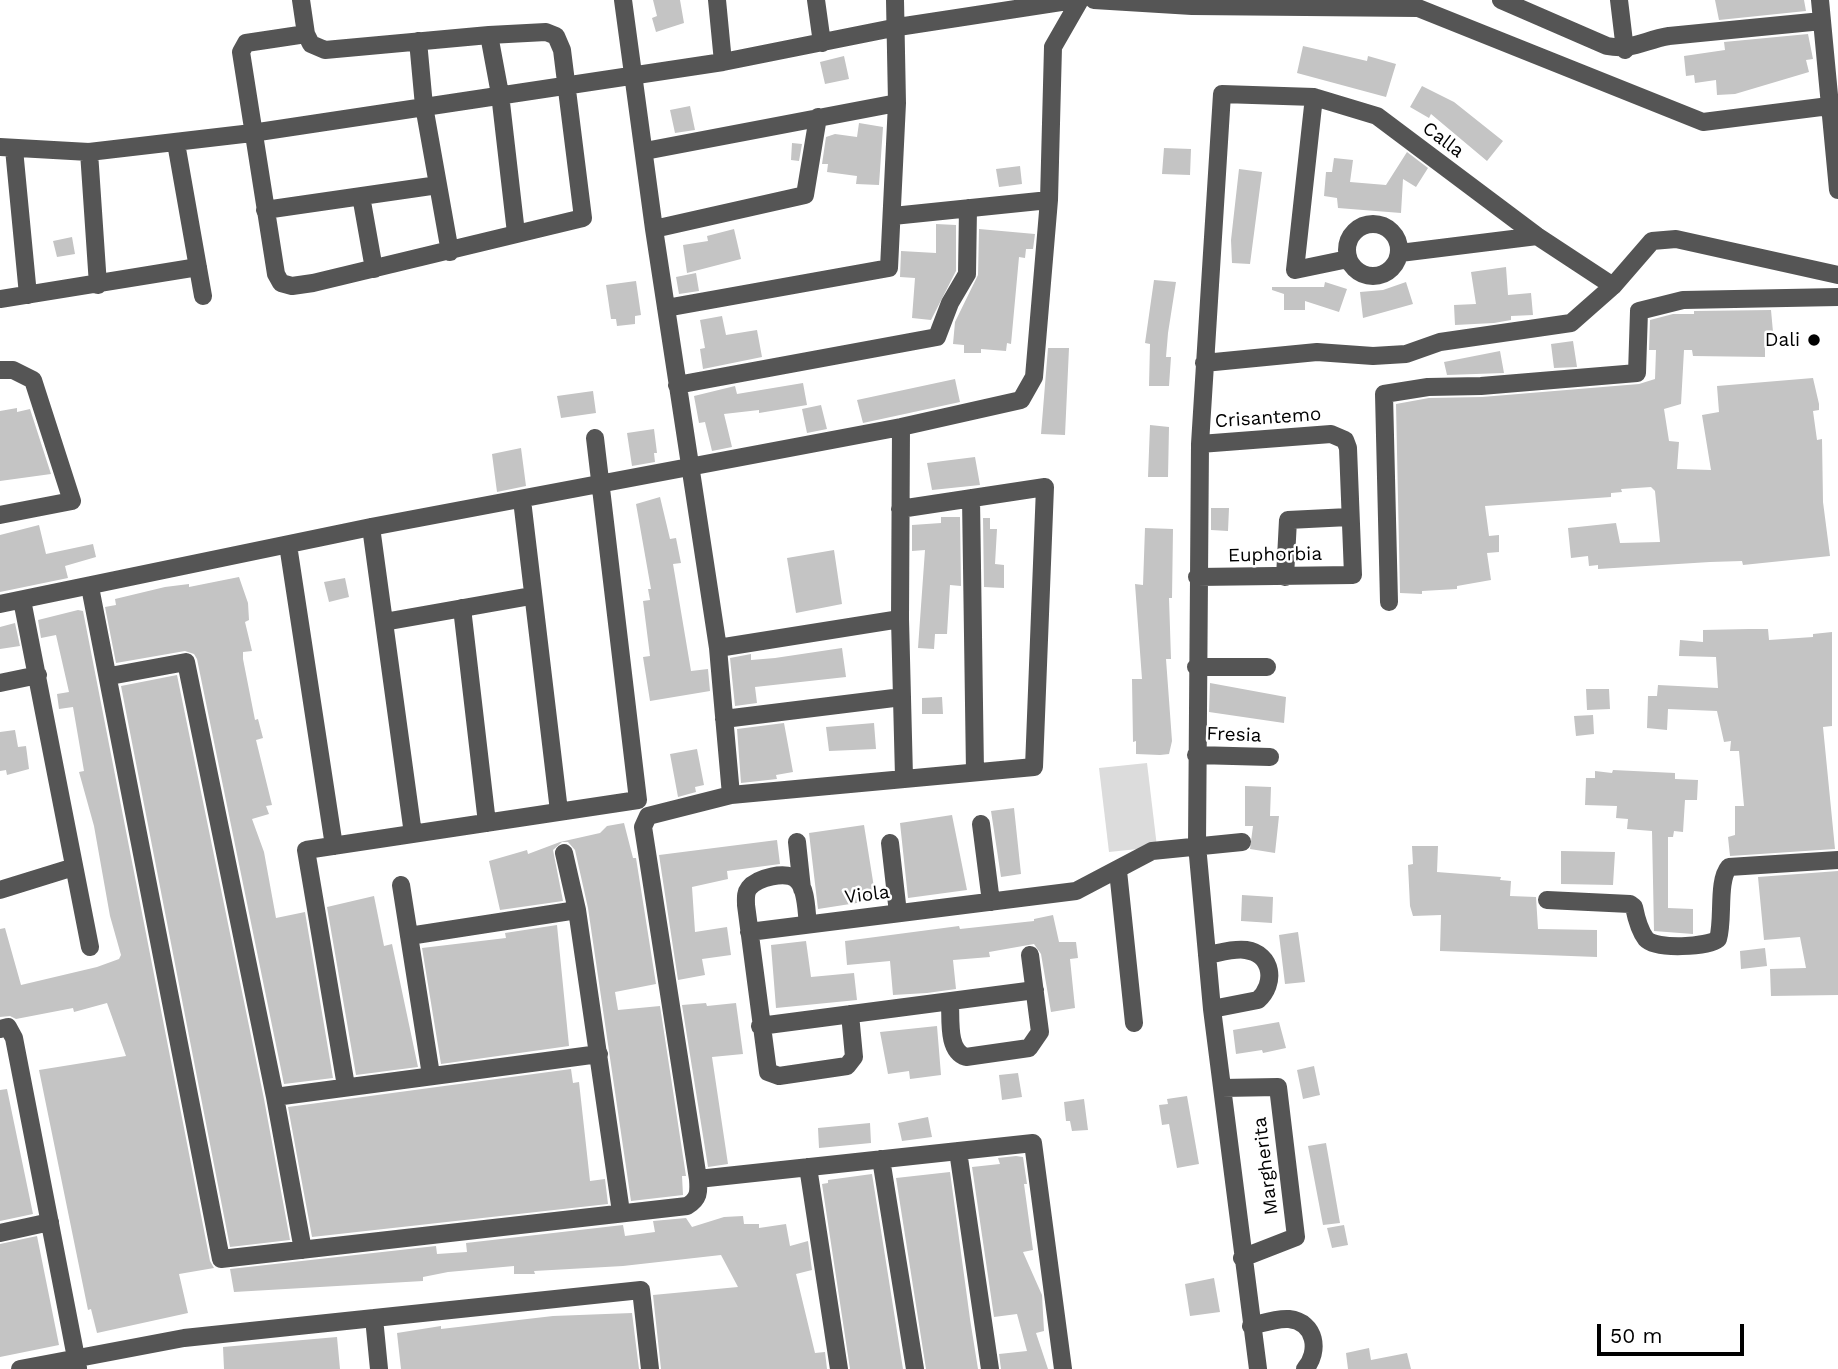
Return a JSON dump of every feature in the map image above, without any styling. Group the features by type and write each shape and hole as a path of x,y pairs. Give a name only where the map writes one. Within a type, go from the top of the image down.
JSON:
{"street":[{"path":"301,0 306,34 311,44 324,50 489,35 546,32 556,36 562,50 583,218 313,283 292,286 281,283 276,274 241,52 246,43 256,40 306,34"},
{"path":"623,0 654,229 718,648 731,794"},
{"path":"717,0 723,62"},
{"path":"816,0 822,43"},
{"path":"666,308 889,268 894,216 897,103 898,27 895,0"},
{"path":"28,295 7,148 89,152 252,133 566,83 723,62 898,27 1074,0"},
{"path":"0,604 372,527 901,428 1021,400 1034,377 1049,200 1053,47 1080,0"},
{"path":"1094,0 1192,6 1419,8 1703,122 1829,106"},
{"path":"1501,0 1607,46 1625,50 1649,39 1825,11 1829,106 1838,190"},
{"path":"1619,0 1625,50"},
{"path":"489,35 500,94 516,233"},
{"path":"418,41 424,106 450,252"},
{"name":"Calla","path":"1204,363 1222,94 1314,97 1377,117 1536,236 1613,286"},
{"path":"1314,97 1296,270 1348,259"},
{"path":"645,151 897,103"},
{"path":"654,229 805,195 818,117"},
{"path":"176,143 203,296"},
{"path":"89,152 98,285"},
{"path":"265,210 438,185"},
{"path":"361,196 374,269"},
{"path":"894,216 1049,200"},
{"path":"677,385 937,337 950,303 967,274 968,208"},
{"path":"1367,224 1385,226 1398,238 1400,253 1391,270 1376,276 1359,272 1348,259 1347,250 1352,233 1367,224"},
{"path":"1400,253 1536,236"},
{"path":"1258,1369 1212,1009 1197,845 1197,577 1204,363 1317,352 1373,356 1406,354 1440,342 1571,323 1613,286 1652,241 1676,239 1838,275"},
{"path":"0,299 198,267"},
{"path":"1389,602 1384,394 1428,387 1481,386 1637,373 1639,311 1683,300 1838,297"},
{"path":"0,370 13,370 33,380 72,501 0,515"},
{"path":"901,428 900,619 904,777"},
{"name":"Crisantemo","path":"1200,444 1339,436 1348,448 1349,517"},
{"path":"346,1086 306,850 638,800 595,438"},
{"path":"90,587 110,677 222,1259 687,1206 695,1202 699,1193 698,1179 643,827 648,816 731,794 1034,767 1045,488 900,509"},
{"path":"971,498 975,772"},
{"path":"522,500 531,596 559,811"},
{"path":"1285,577 1288,520 1349,517"},
{"name":"Euphorbia","path":"1197,577 1353,575 1349,517"},
{"path":"372,527 412,834"},
{"path":"288,545 334,846"},
{"path":"384,622 531,596"},
{"path":"22,600 90,947"},
{"path":"461,608 487,823"},
{"path":"718,648 900,619"},
{"path":"110,677 186,662 275,1097 303,1250"},
{"path":"1196,667 1267,667"},
{"path":"0,683 37,675"},
{"path":"724,719 902,697"},
{"name":"Fresia","path":"1196,755 1270,757"},
{"path":"981,824 991,902"},
{"path":"797,842 808,924"},
{"name":"Viola","path":"749,932 1076,891 1152,852 1242,842"},
{"path":"890,844 898,913"},
{"path":"564,853 577,910 621,1212"},
{"path":"1547,900 1630,904 1634,907 1647,940 1652,943 1669,946 1704,944 1718,939 1723,917 1722,882 1729,867 1838,860"},
{"path":"0,890 74,867"},
{"path":"1118,871 1134,1023"},
{"path":"802,889 797,880 789,876 758,880 750,887 746,905 765,1068 774,1076 779,1076 852,1063 850,1014"},
{"path":"401,885 431,1075"},
{"path":"409,936 577,910"},
{"path":"1207,955 1249,950 1264,960 1271,977 1269,986 1258,1000 1212,1009"},
{"path":"950,1002 954,1049 960,1055 967,1057 1029,1048 1040,1032 1030,956"},
{"path":"760,1026 1035,990"},
{"path":"0,1029 8,1027 14,1038 77,1364"},
{"path":"275,1097 599,1054"},
{"name":"Margherita","path":"1222,1088 1278,1087 1296,1237 1242,1258"},
{"path":"698,1179 1033,1143 1063,1369"},
{"path":"958,1151 990,1369"},
{"path":"881,1159 915,1369"},
{"path":"808,1167 839,1369"},
{"path":"0,1233 50,1222"},
{"path":"20,1369 77,1364 184,1338 641,1290 650,1369"},
{"path":"374,1318 379,1369"},
{"path":"1251,1326 1291,1319 1307,1327 1312,1335 1315,1352 1305,1369"}],"shaded area":[{"path":"1147,763 1157,847 1109,852 1099,768"}],"building":[{"path":"653,0 680,0 684,23 656,32 652,18 657,16"},
{"path":"1715,0 1804,0 1806,11 1719,20"},
{"path":"1808,34 1813,59 1806,60 1809,72 1735,94 1717,95 1716,80 1695,83 1694,75 1686,76 1684,56 1725,50 1724,42"},
{"path":"1303,46 1367,61 1368,56 1396,64 1386,97 1297,73"},
{"path":"844,56 849,79 825,84 820,62"},
{"path":"1422,86 1454,102 1503,141 1487,161 1431,114 1429,118 1410,107"},
{"path":"690,106 695,130 675,133 670,110"},
{"path":"859,123 883,127 879,185 856,184 857,176 827,172 828,164 822,164 826,137 835,134 857,137"},
{"path":"792,143 802,144 799,161 791,160"},
{"path":"1164,148 1191,149 1190,175 1162,174"},
{"path":"1407,152 1428,168 1416,187 1403,179 1401,213 1338,208 1337,198 1324,196 1326,172 1332,172 1334,158 1353,160 1350,182 1386,185"},
{"path":"1020,166 1022,184 999,187 996,169"},
{"path":"1239,169 1262,172 1250,264 1232,263 1231,240"},
{"path":"936,224 956,225 956,271 931,320 912,318 915,278 900,277 901,251 936,253"},
{"path":"734,229 741,259 687,273 683,245 708,241 707,236"},
{"path":"979,229 1035,234 1033,249 1026,249 1025,258 1019,257 1011,344 1007,343 1006,351 981,349 981,353 964,353 964,345 953,344 955,322 978,275"},
{"path":"72,237 75,254 57,257 53,241"},
{"path":"1506,267 1508,295 1531,293 1533,315 1511,316 1511,320 1494,323 1455,325 1454,305 1476,304 1471,272"},
{"path":"696,273 699,291 679,294 676,277"},
{"path":"1154,280 1176,282 1166,357 1171,357 1169,386 1149,386 1150,344 1145,343"},
{"path":"636,281 641,315 635,316 635,324 617,326 616,319 611,319 606,285"},
{"path":"1325,282 1347,289 1339,312 1305,301 1305,310 1284,310 1284,294 1272,290 1272,287 1324,287"},
{"path":"1406,282 1413,304 1363,318 1360,292 1383,290"},
{"path":"1771,310 1773,332 1765,333 1765,357 1693,356 1692,350 1684,350 1681,404 1664,409 1669,441 1679,442 1677,469 1711,470 1702,415 1719,412 1717,386 1813,378 1819,404 1819,410 1813,411 1817,440 1822,439 1823,502 1830,556 1743,565 1742,561 1598,569 1598,565 1589,566 1588,556 1571,558 1568,528 1616,523 1620,543 1660,542 1655,491 1651,487 1621,489 1622,492 1611,493 1611,497 1485,506 1489,536 1499,535 1499,552 1487,553 1491,580 1457,586 1457,589 1422,591 1422,594 1400,593 1396,404 1429,398 1482,397 1639,384 1655,379 1656,350 1649,350 1650,320 1673,314 1694,314 1694,311"},
{"path":"722,316 726,335 757,330 762,357 703,369 700,349 705,348 700,320"},
{"path":"1573,341 1577,367 1554,368 1551,344"},
{"path":"1048,348 1069,348 1065,435 1041,434"},
{"path":"1500,351 1504,373 1447,375 1444,362"},
{"path":"955,379 960,402 863,423 857,400"},
{"path":"803,383 807,405 759,413 759,410 724,414 732,447 712,451 705,422 699,423 694,396 735,386 737,394"},
{"path":"593,391 596,413 561,418 557,396"},
{"path":"821,405 827,429 807,433 802,409"},
{"path":"17,408 17,412 30,409 51,474 0,481 0,411"},
{"path":"1150,425 1169,427 1168,477 1148,477"},
{"path":"654,429 657,453 654,453 655,462 632,466 627,433"},
{"path":"521,448 526,486 497,492 492,454"},
{"path":"975,457 980,485 932,490 927,463"},
{"path":"660,497 670,539 676,538 681,563 673,564 691,671 708,669 710,691 650,701 643,657 650,656 643,601 650,600 648,589 651,589 636,504"},
{"path":"1211,508 1229,508 1228,531 1211,530"},
{"path":"941,517 960,517 961,586 950,585 947,634 935,634 934,649 918,648 925,550 912,551 912,525 941,523"},
{"path":"983,518 990,518 990,529 997,529 995,564 1004,565 1004,588 984,587"},
{"path":"39,525 46,554 93,544 96,557 65,566 68,578 0,592 0,535"},
{"path":"1145,528 1173,529 1172,598 1169,598 1171,659 1166,659 1172,741 1169,754 1160,755 1136,754 1136,741 1133,742 1132,679 1142,679 1135,584 1143,585"},
{"path":"834,550 842,604 796,613 787,558"},
{"path":"239,577 248,603 249,620 245,622 252,651 243,652 243,659 255,720 258,719 263,738 256,740 272,805 266,806 269,814 252,819 264,852 276,918 305,912 333,1078 284,1084 197,659 194,654 185,651 116,663 105,607 116,605 115,599 165,587 189,584 189,587"},
{"path":"345,578 349,597 329,602 324,582"},
{"path":"83,611 210,1261 214,1268 179,1274 188,1313 97,1333 91,1309 88,1310 39,1070 126,1056 107,1003 74,1012 73,1008 16,1019 10,1016 0,1017 0,929 5,928 21,985 97,967 119,959 121,955 110,916 94,826 79,772 84,771 73,707 59,709 57,694 69,692 56,635 41,638 38,620"},
{"path":"15,623 20,646 0,649 0,627"},
{"path":"1768,629 1769,640 1813,637 1813,634 1832,632 1832,726 1823,727 1835,849 1730,856 1728,837 1735,835 1735,806 1744,806 1739,751 1730,751 1731,741 1724,742 1717,711 1668,709 1667,730 1647,728 1648,696 1657,696 1658,685 1718,688 1716,657 1679,656 1680,640 1703,642 1703,630"},
{"path":"842,648 846,677 755,687 757,703 735,706 730,658 751,654 751,660 775,658"},
{"path":"177,675 264,1099 290,1240 230,1247 121,686"},
{"path":"1210,683 1286,697 1284,723 1209,712"},
{"path":"1586,689 1609,689 1610,709 1587,710"},
{"path":"942,697 943,714 922,714 922,698"},
{"path":"1593,715 1594,734 1576,736 1574,716"},
{"path":"784,723 793,772 776,775 777,779 741,783 737,729"},
{"path":"874,723 876,749 829,751 826,727"},
{"path":"15,730 18,747 26,746 29,769 7,775 6,770 0,771 0,732"},
{"path":"697,749 704,785 695,787 696,792 678,797 670,754"},
{"path":"1613,770 1675,773 1675,779 1698,780 1697,800 1685,800 1683,832 1674,831 1673,837 1668,837 1668,908 1693,909 1693,934 1654,931 1652,831 1627,829 1628,819 1616,818 1617,806 1585,805 1586,778 1595,778 1595,771 1612,773"},
{"path":"1245,786 1271,787 1270,816 1279,816 1275,853 1250,849 1253,826 1245,826"},
{"path":"1014,808 1021,874 1001,877 991,811"},
{"path":"952,815 967,890 908,898 900,823"},
{"path":"624,823 633,858 636,858 656,984 615,992 618,1010 660,1006 686,1176 682,1176 683,1195 631,1201 588,908 575,850 568,842 562,842 553,850 563,901 500,910 489,861 527,850 528,854 560,842 600,833 607,826"},
{"path":"864,825 876,900 818,909 809,833"},
{"path":"777,840 780,864 727,871 728,879 692,887 695,932 727,927 731,955 702,959 705,975 678,980 659,855"},
{"path":"1412,846 1438,846 1437,872 1501,877 1500,880 1511,881 1510,896 1536,897 1538,929 1597,930 1597,957 1440,951 1441,915 1413,916 1410,906 1408,865 1413,864"},
{"path":"1561,851 1615,852 1613,885 1561,884"},
{"path":"1838,871 1838,995 1771,996 1770,969 1806,968 1800,937 1764,940 1758,877"},
{"path":"1242,895 1273,897 1272,923 1241,921"},
{"path":"374,896 384,946 392,944 418,1067 356,1075 327,907"},
{"path":"1053,915 1059,942 1076,942 1078,958 1070,959 1075,1008 1051,1012 1041,954 1034,944 989,952 990,957 953,960 956,989 927,993 893,995 890,961 847,965 845,941 959,926 960,929 1034,921"},
{"path":"557,925 569,1046 441,1064 422,948 506,938 505,933"},
{"path":"1298,932 1305,982 1285,984 1279,935"},
{"path":"806,941 811,977 854,973 857,1000 776,1008 771,945"},
{"path":"1765,948 1767,966 1741,969 1740,951"},
{"path":"706,1003 707,1006 736,1003 743,1054 712,1057 728,1164 708,1167 682,1005"},
{"path":"1279,1022 1286,1048 1263,1053 1262,1050 1236,1054 1233,1030"},
{"path":"937,1026 941,1075 910,1079 909,1071 888,1074 880,1032"},
{"path":"1314,1066 1320,1095 1303,1099 1297,1070"},
{"path":"571,1069 573,1083 579,1082 590,1181 605,1179 608,1204 312,1237 288,1107"},
{"path":"1018,1073 1022,1097 1002,1100 999,1075"},
{"path":"7,1089 33,1214 0,1221 0,1090"},
{"path":"1187,1096 1199,1164 1177,1168 1169,1124 1162,1125 1159,1105 1168,1104 1167,1099"},
{"path":"1084,1099 1088,1130 1072,1131 1070,1121 1066,1121 1064,1102"},
{"path":"928,1117 932,1137 902,1141 898,1123"},
{"path":"870,1123 871,1143 819,1148 818,1128"},
{"path":"1326,1143 1340,1223 1323,1225 1308,1146"},
{"path":"1023,1157 1033,1250 1023,1252 1042,1295 1044,1331 1036,1333 1048,1369 1001,1369 999,1354 1027,1351 1017,1314 994,1317 972,1167 1000,1164 998,1158"},
{"path":"950,1172 978,1369 926,1369 896,1178"},
{"path":"872,1174 903,1369 850,1369 822,1184 828,1183 828,1180"},
{"path":"743,1216 744,1224 759,1224 759,1228 786,1224 790,1246 808,1241 812,1270 796,1274 815,1353 825,1352 827,1369 661,1369 653,1295 738,1287 721,1255 623,1266 534,1271 535,1274 514,1274 514,1266 448,1272 423,1277 423,1281 234,1292 230,1269 436,1246 437,1254 467,1252 466,1243 623,1225 625,1236 655,1232 653,1221 686,1218 692,1227 724,1217"},
{"path":"1344,1225 1348,1245 1332,1248 1327,1228"},
{"path":"37,1236 59,1345 0,1357 0,1244"},
{"path":"1214,1278 1220,1312 1190,1316 1185,1284"},
{"path":"632,1313 639,1369 401,1369 397,1333 441,1326 441,1329 553,1316"},
{"path":"337,1337 340,1369 224,1369 223,1347"},
{"path":"1369,1348 1371,1360 1407,1353 1411,1369 1348,1369 1346,1353"}],"place":[{"name":"Dali","path":"1814,340"}]}
